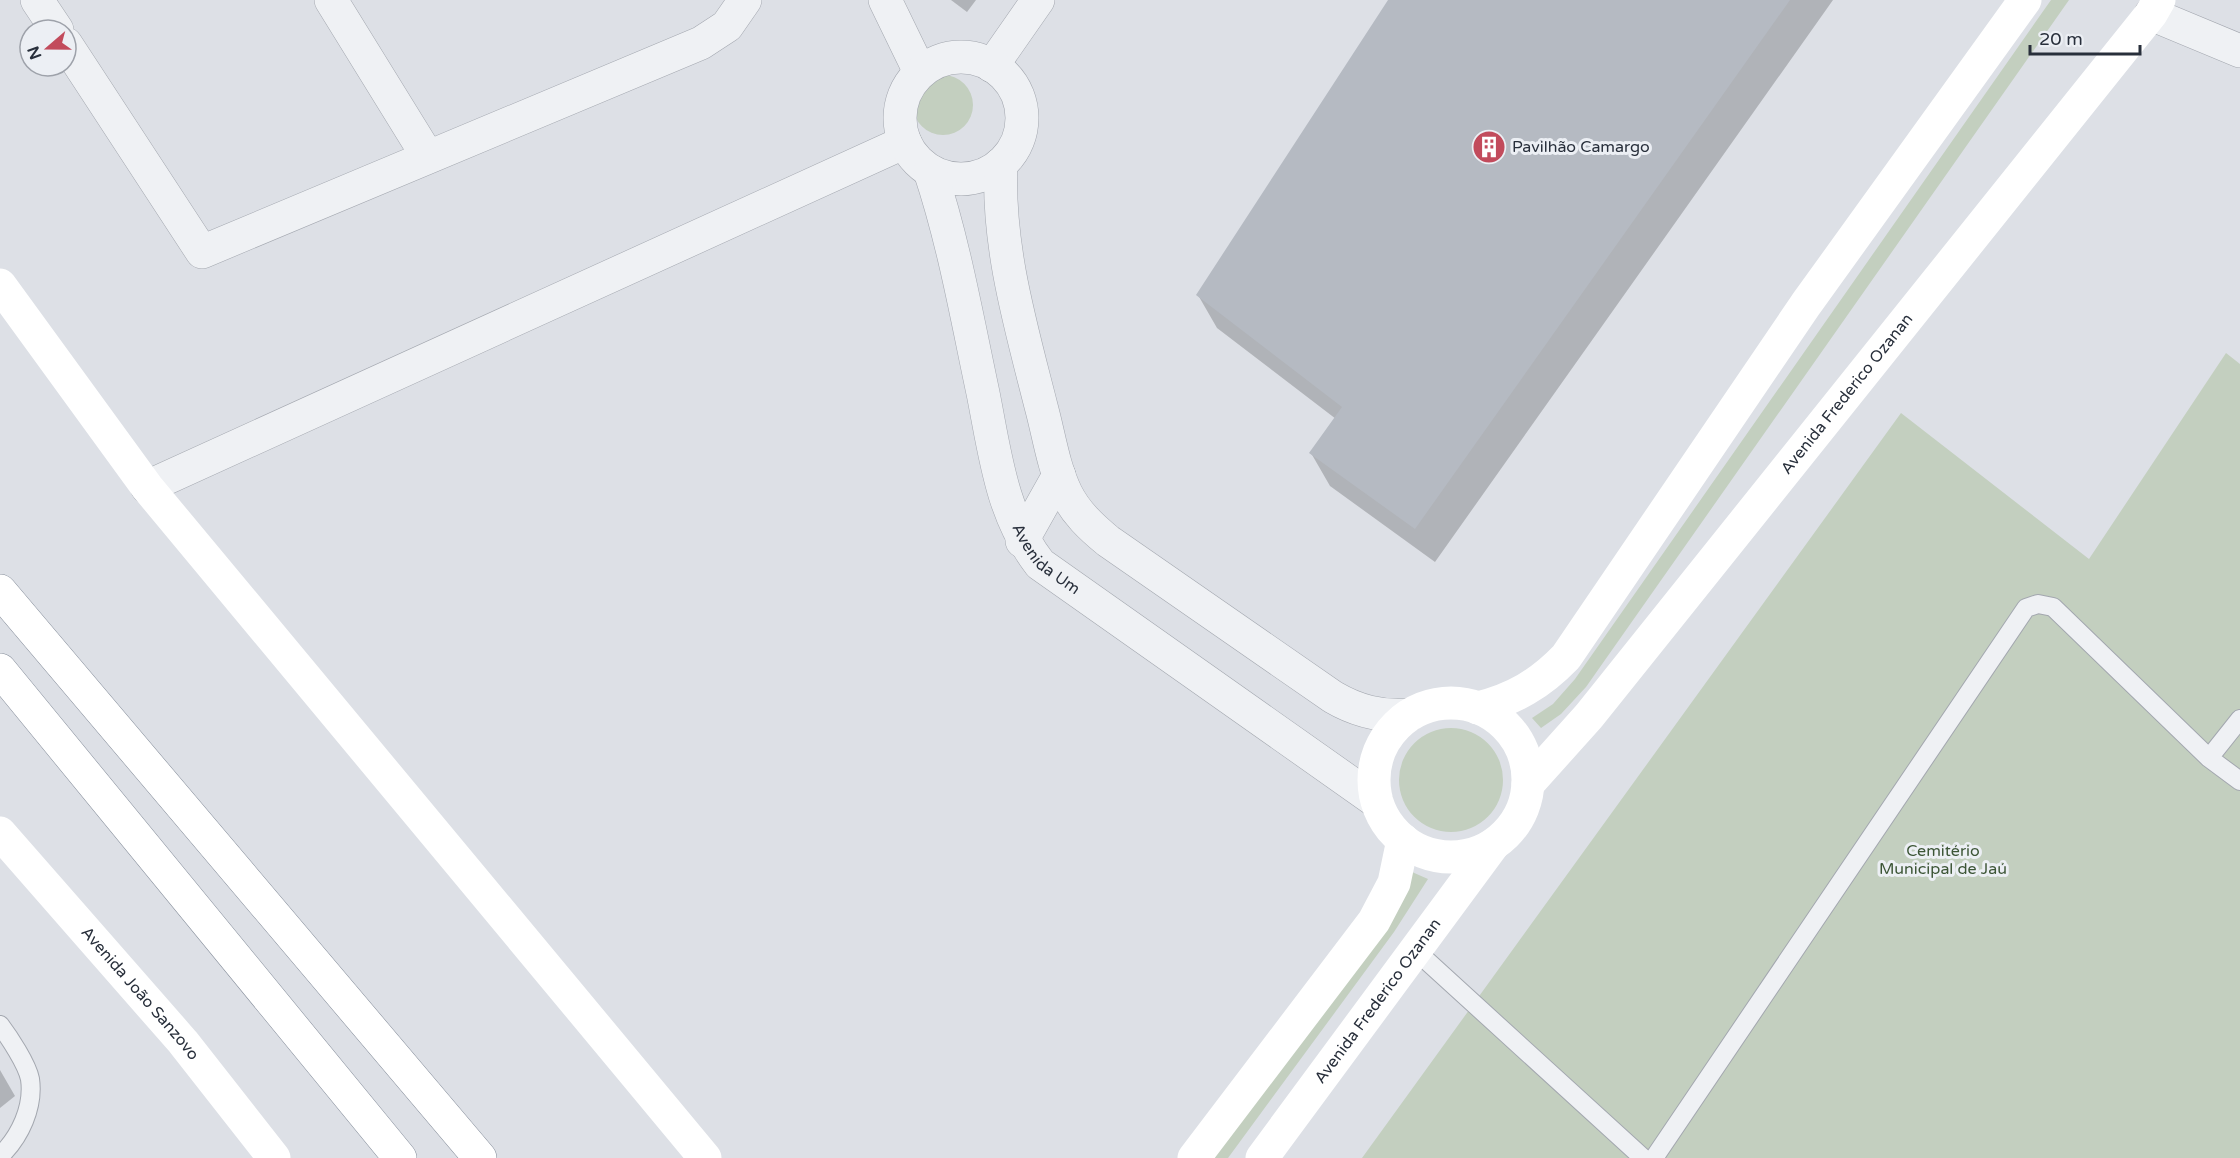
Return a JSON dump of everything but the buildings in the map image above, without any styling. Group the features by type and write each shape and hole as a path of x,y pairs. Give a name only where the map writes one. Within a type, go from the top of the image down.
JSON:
{"main road":[{"path":"1478,708 1517,696 1551,672 1566,657 1806,304 2025,0"},
{"name":"Avenida Frederico Ozanan","path":"1528,784 1589,716 2155,7"},
{"path":"0,285 147,487 705,1158"},
{"path":"0,591 480,1158"},
{"path":"0,670 400,1158"},
{"path":"1454,703 1478,708 1499,720 1515,738 1525,759 1528,784 1523,808 1511,829 1493,845 1472,855 1447,857 1424,853 1403,840 1387,823 1376,801 1374,776 1378,753 1391,732 1408,715 1430,705 1454,703"},
{"name":"Avenida João Sanzovo","path":"0,833 183,1042 274,1158"},
{"path":"1194,1158 1374,921 1394,883 1403,840"},
{"name":"Avenida Frederico Ozanan","path":"1262,1158 1493,845"}],"street":[{"path":"37,0 49,18"},
{"path":"331,0 429,157"},
{"path":"78,62 202,252 701,43 727,26 745,0"},
{"path":"885,0 920,72"},
{"path":"992,66 1038,0"},
{"path":"2155,7 2240,51"},
{"path":"955,57 974,58 992,66 1007,78 1017,94 1021,112 1021,132 1014,150 1001,164 985,174 967,179 948,178 930,171 915,159 905,142 900,124 901,105 908,87 920,72 936,62 955,57"},
{"path":"147,487 905,142"},
{"path":"1001,164 1002,226 1019,320 1059,475 1077,512 1108,541 1333,697 1361,711 1392,716 1408,715"},
{"name":"Avenida Um","path":"930,171 947,222 999,472 1022,541 1040,564 1376,801"},
{"path":"1022,541 1059,475"}],"lane":[{"path":"1654,1158 2026,608 2038,604 2053,608 2209,758 2240,781"},
{"path":"2209,758 2240,719"},
{"path":"1415,950 1643,1158"},
{"path":"0,1025 9,1036 30,1079 26,1118 13,1144 0,1156"}],"green space":[{"path":"2051,0 2069,0 1586,687 1561,714 1541,728 1532,718 1553,704 1575,679"},
{"path":"937,75 949,75 965,83 971,93 973,105 971,117 965,127 949,135 937,135 921,127 913,111 913,99 921,83"},
{"name":"Cemitério Municipal de Jaú","path":"2226,353 2240,364 2240,1158 1362,1158 1901,413 2089,559"},
{"path":"1451,728 1471,732 1488,743 1499,760 1503,780 1499,800 1488,817 1471,828 1451,832 1431,828 1414,817 1403,800 1399,780 1403,760 1414,743 1431,732"},
{"path":"1412,872 1428,879 1394,932 1228,1158 1208,1158"}],"place":[{"name":"Pavilhão Camargo","path":"1489,147"}]}
